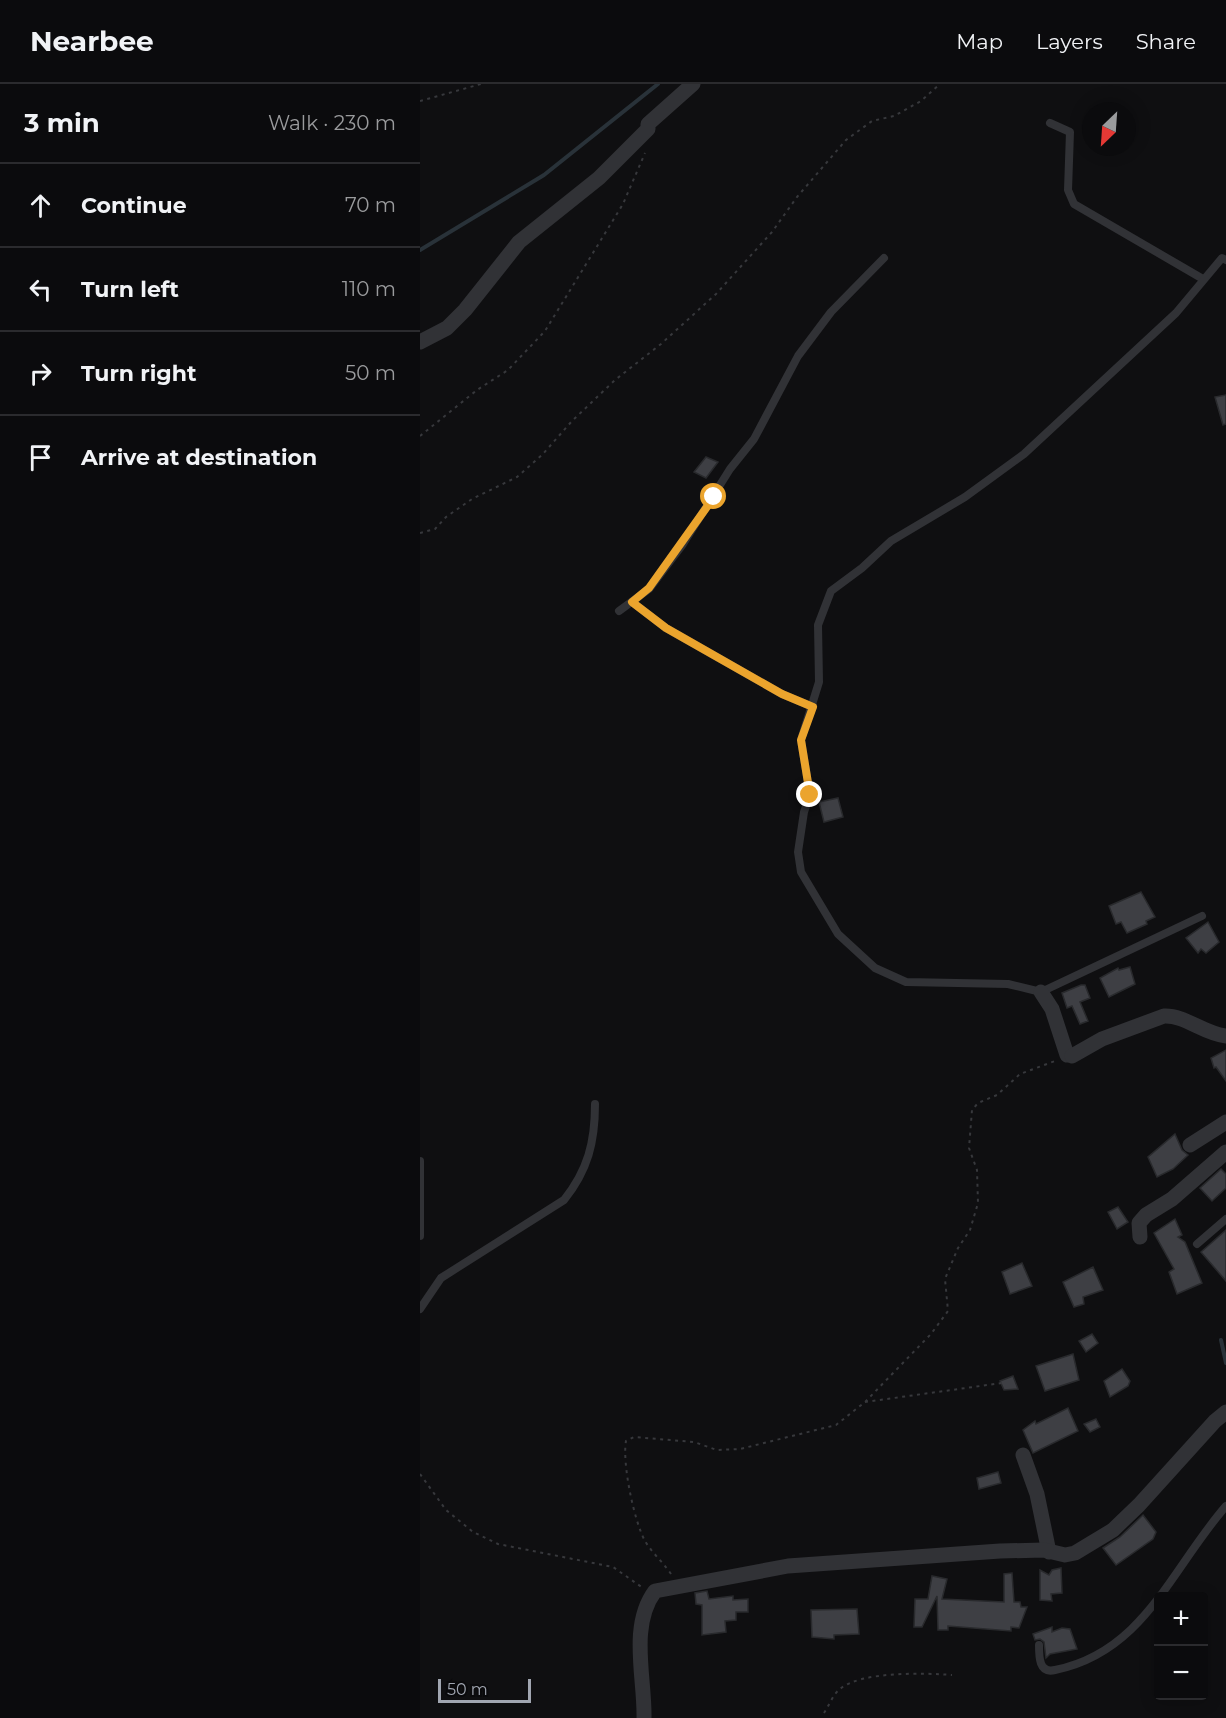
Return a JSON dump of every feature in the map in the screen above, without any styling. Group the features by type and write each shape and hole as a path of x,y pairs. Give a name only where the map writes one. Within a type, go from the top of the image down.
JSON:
{"street":[{"path":"420,342 447,328 465,310 519,242 599,178 648,129 648,124 693,84"},
{"path":"1041,992 1052,1009 1070,1056 1102,1039 1164,1016 1173,1016 1213,1035 1226,1036"},
{"path":"1190,1146 1226,1122"},
{"path":"1140,1237 1139,1223 1146,1215 1172,1199 1226,1152"},
{"path":"644,1718 640,1662 644,1611 655,1591 788,1566 1000,1551 1049,1551 1065,1555 1075,1553 1113,1530 1226,1412"},
{"path":"1023,1455 1037,1494 1049,1551"}],"lane":[{"path":"1050,123 1070,132 1068,190 1074,204 1203,279"},
{"path":"619,610 649,588 691,533 730,470 754,439 794,363 821,324 884,258"},
{"path":"1202,916 1041,992 1008,984 906,982 876,968 838,934 801,872 798,852 804,812 810,795 801,740 819,682 818,625 831,591 899,535 965,497 1024,454 1176,313 1222,258 1226,260"},
{"path":"632,602 666,628 782,694 813,707"},
{"path":"420,1309 441,1278 564,1200 578,1182 591,1153 595,1104"},
{"path":"420,1161 420,1236"},
{"path":"1197,1244 1226,1219"},
{"path":"1039,1645 1040,1663 1043,1669 1050,1671 1077,1665 1115,1646 1140,1622 1226,1506"}],"path":[{"path":"420,101 481,84"},
{"path":"420,533 435,529 472,499 517,477 542,455 572,421 615,380 661,344 716,294 772,232 797,197 846,140 872,121 894,116 927,96 940,84"},
{"path":"420,436 477,390 508,370 545,331 588,265 623,204 644,158 648,129"},
{"path":"665,1566 644,1540 638,1522 624,1454 626,1441 634,1437 694,1442 717,1450 740,1449 836,1425 865,1402 932,1334 948,1311 945,1279 958,1248 970,1230 978,1203 977,1170 969,1148 972,1110 978,1103 997,1095 1020,1074 1070,1056"},
{"path":"865,1402 1002,1383"},
{"path":"420,1474 446,1510 473,1532 498,1544 613,1567 635,1584"},
{"path":"824,1713 840,1689 852,1683 898,1673 952,1675"}],"building":[{"path":"1226,395 1226,424 1223,425 1215,397"},
{"path":"706,457 718,462 706,478 694,472"},
{"path":"838,798 843,817 824,822 819,802"},
{"path":"1141,892 1155,917 1146,921 1147,924 1127,933 1121,922 1116,924 1109,906"},
{"path":"1208,922 1219,942 1206,953 1201,949 1198,953 1186,938"},
{"path":"1130,967 1135,984 1109,997 1100,978 1118,968 1119,970"},
{"path":"1085,985 1090,998 1080,1002 1088,1021 1080,1024 1072,1006 1067,1008 1062,993"},
{"path":"1226,1050 1226,1081 1216,1067 1214,1068 1211,1058"},
{"path":"1175,1134 1182,1150 1188,1155 1173,1169 1157,1177 1148,1157"},
{"path":"1221,1169 1226,1174 1226,1188 1212,1201 1200,1188"},
{"path":"1118,1207 1128,1222 1117,1229 1108,1212"},
{"path":"1175,1219 1182,1235 1178,1237 1185,1242 1202,1283 1177,1294 1169,1272 1174,1269 1154,1233"},
{"path":"1226,1230 1226,1281 1201,1252"},
{"path":"1022,1263 1032,1286 1010,1294 1002,1272"},
{"path":"1093,1267 1103,1290 1083,1297 1084,1304 1074,1307 1063,1282"},
{"path":"1092,1334 1098,1343 1086,1352 1079,1341"},
{"path":"1073,1354 1079,1380 1045,1391 1036,1366"},
{"path":"1122,1369 1130,1381 1128,1386 1110,1397 1104,1381"},
{"path":"1013,1376 1018,1389 1004,1390 1000,1381"},
{"path":"1068,1408 1078,1431 1033,1453 1023,1430 1035,1421 1036,1424"},
{"path":"1096,1419 1100,1427 1090,1432 1084,1424"},
{"path":"998,1472 1001,1483 979,1489 977,1478"},
{"path":"1143,1515 1156,1532 1153,1539 1116,1565 1103,1548 1120,1537"},
{"path":"1061,1568 1062,1593 1051,1594 1052,1601 1040,1600 1040,1570 1049,1575 1052,1570"},
{"path":"1012,1573 1014,1602 1020,1602 1021,1607 1027,1607 1019,1628 1011,1627 1011,1631 948,1626 948,1630 938,1630 937,1596 922,1627 914,1627 915,1599 928,1599 932,1576 947,1579 942,1599 1004,1602 1004,1574"},
{"path":"707,1591 709,1599 733,1596 733,1600 748,1599 748,1612 736,1612 736,1620 725,1621 726,1632 702,1635 702,1605 696,1604 695,1593"},
{"path":"857,1609 859,1634 834,1635 834,1639 812,1637 811,1610"},
{"path":"1052,1627 1052,1632 1062,1628 1070,1629 1077,1649 1050,1654 1046,1658 1044,1642 1040,1639 1035,1640 1033,1634"}],"waterway":[{"path":"420,250 544,175 658,84"},
{"path":"1221,1340 1226,1363"}],"route":[{"path":"714,497 691,533 649,588 632,602 666,628 782,694 813,707 801,740 810,795"}]}
